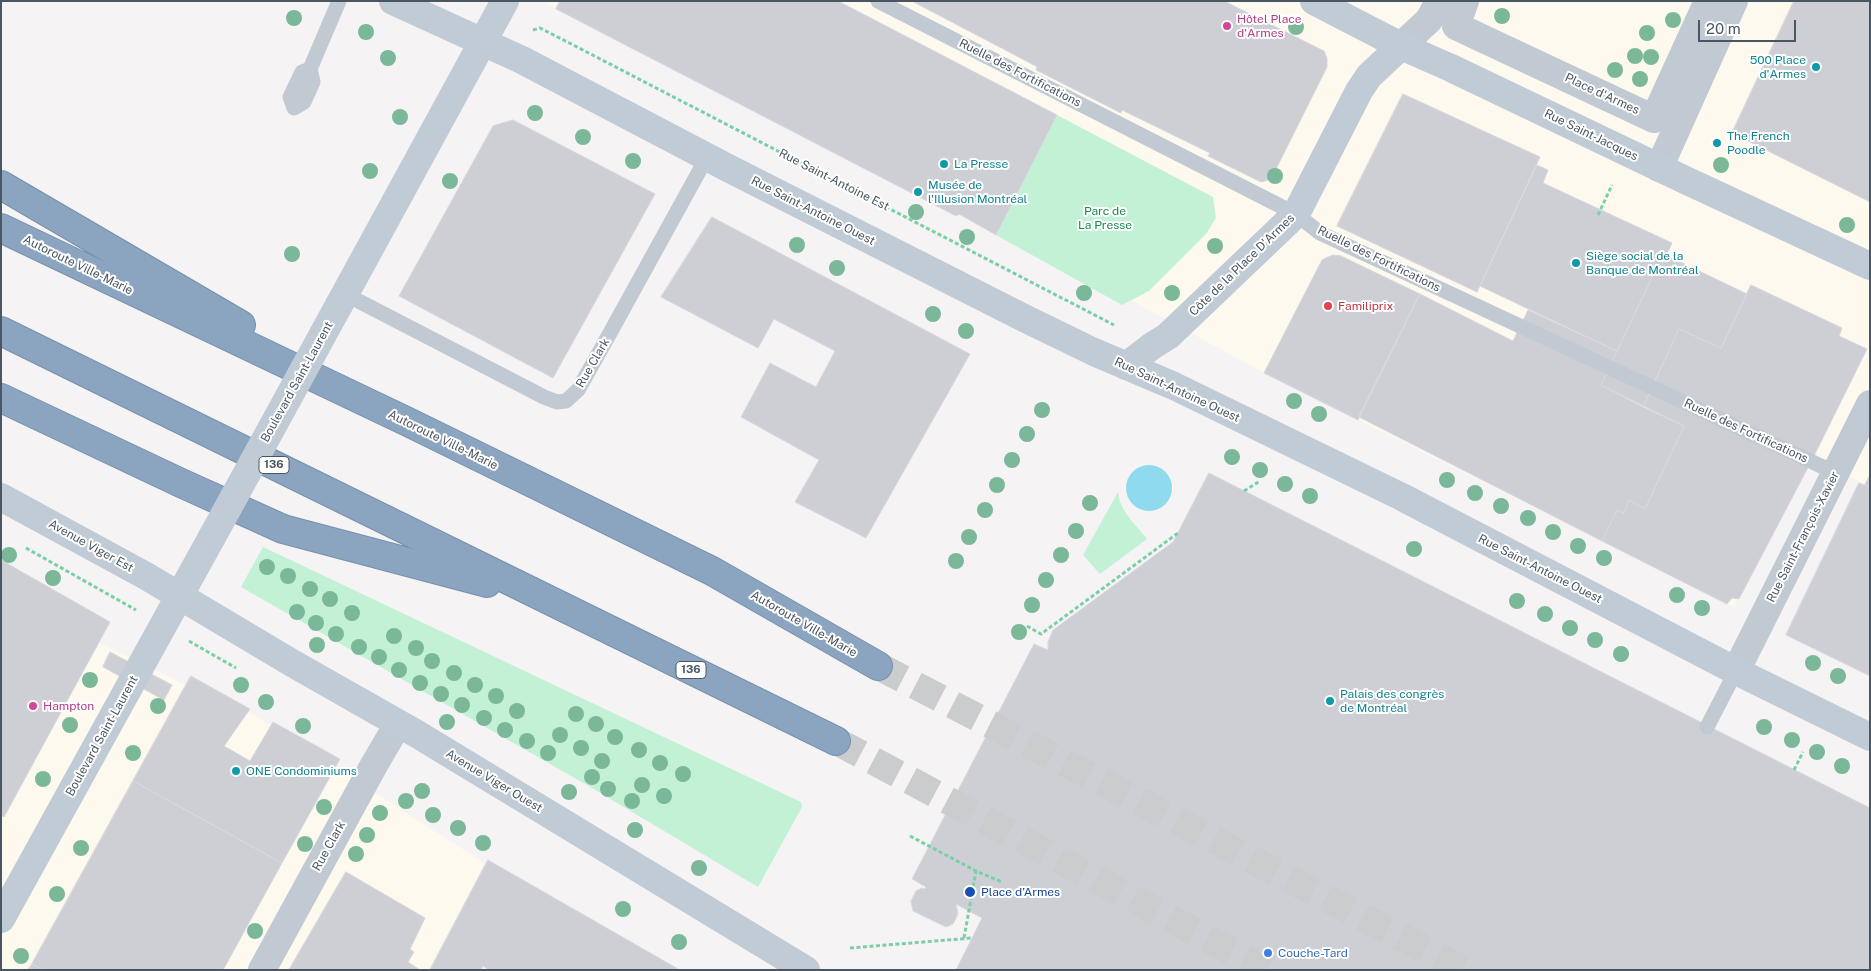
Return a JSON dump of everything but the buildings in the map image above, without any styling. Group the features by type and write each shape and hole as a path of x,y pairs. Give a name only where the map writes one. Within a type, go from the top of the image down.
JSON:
{"highway":[{"path":"1,185 408,422"},
{"name":"Autoroute Ville-Marie","path":"1,228 408,422 712,571 878,666"},
{"name":"136","path":"1,332 836,741"},
{"path":"1,398 283,529 547,599"}],"main road":[{"path":"393,1 484,42"},
{"name":"Boulevard Saint-Laurent","path":"1,919 505,1"},
{"name":"Rue Saint-Jacques","path":"1314,1 1402,46 1870,266"},
{"name":"Rue Saint-Antoine Ouest","path":"484,42 1009,311 1094,352 1174,386 1402,497 1736,670 1870,737"},
{"name":"Côte de la Place D'Armes","path":"1126,366 1168,336 1296,214 1359,91 1370,76 1402,46"},
{"name":"Avenue Viger Est","path":"1,497 146,576 179,597"},
{"name":"Avenue Viger Ouest","path":"179,597 398,724 797,967"}],"street":[{"path":"1402,46 1429,20 1439,1"},
{"name":"Place d'Armes","path":"1465,1 1456,26 1654,119 1708,1"},
{"path":"1660,168 1734,1"},
{"name":"Rue Saint-François-Xavier","path":"1736,670 1870,404"},
{"name":"Rue Clark","path":"262,970 398,724"}],"lane":[{"path":"310,69 339,1"},
{"name":"Ruelle des Fortifications","path":"878,1 1296,214 1320,232 1836,473"},
{"name":"Rue Clark","path":"342,299 544,397 557,402 566,401 578,390 681,206 706,157"},
{"path":"1707,727 1736,670"}],"path":[{"name":"Rue Saint-Antoine Est","path":"540,28 1119,327"},
{"path":"1598,215 1612,185"},
{"path":"1244,491 1260,481"},
{"path":"1027,626 1041,634 1178,532"},
{"path":"18,544 130,607"},
{"path":"1794,770 1804,752"},
{"path":"910,836 976,871 1002,882"},
{"path":"964,938 976,871"},
{"path":"850,948 972,938"}],"shaded area":[{"path":"538,1 1870,1 1870,487 1813,458 1734,607 1264,373 741,87"},
{"path":"1,563 98,642 186,685 212,688 486,864 488,860 680,970 1,970"}],"green space":[{"name":"Parc de La Presse","path":"1057,115 1213,197 1216,218 1206,234 1149,291 1122,305 996,235"},
{"path":"1118,492 1121,505 1147,539 1100,574 1083,555"},
{"path":"263,547 801,802 802,807 758,887 592,788 241,587"}],"water":[{"path":"1144,465 1154,465 1168,475 1172,488 1168,501 1162,507 1154,511 1144,511 1130,501 1126,493 1126,483 1136,469"}],"tunnel":[{"path":"878,666 1465,970"},
{"path":"836,741 1267,970"}],"place":[{"name":"Hôtel Place d'Armes","path":"1227,26"},
{"name":"500 Place d'Armes","path":"1816,67"},
{"name":"The French Poodle","path":"1717,143"},
{"name":"La Presse","path":"944,164"},
{"name":"Musée de l'Illusion Montréal","path":"918,192"},
{"name":"Siège social de la Banque de Montréal","path":"1576,263"},
{"name":"Familiprix","path":"1328,306"},
{"name":"Palais des congrès de Montréal","path":"1330,701"},
{"name":"Hampton","path":"33,706"},
{"name":"ONE Condominiums","path":"236,771"},
{"name":"Place d’Armes","path":"970,892"},
{"name":"Couche-Tard","path":"1268,953"}]}
